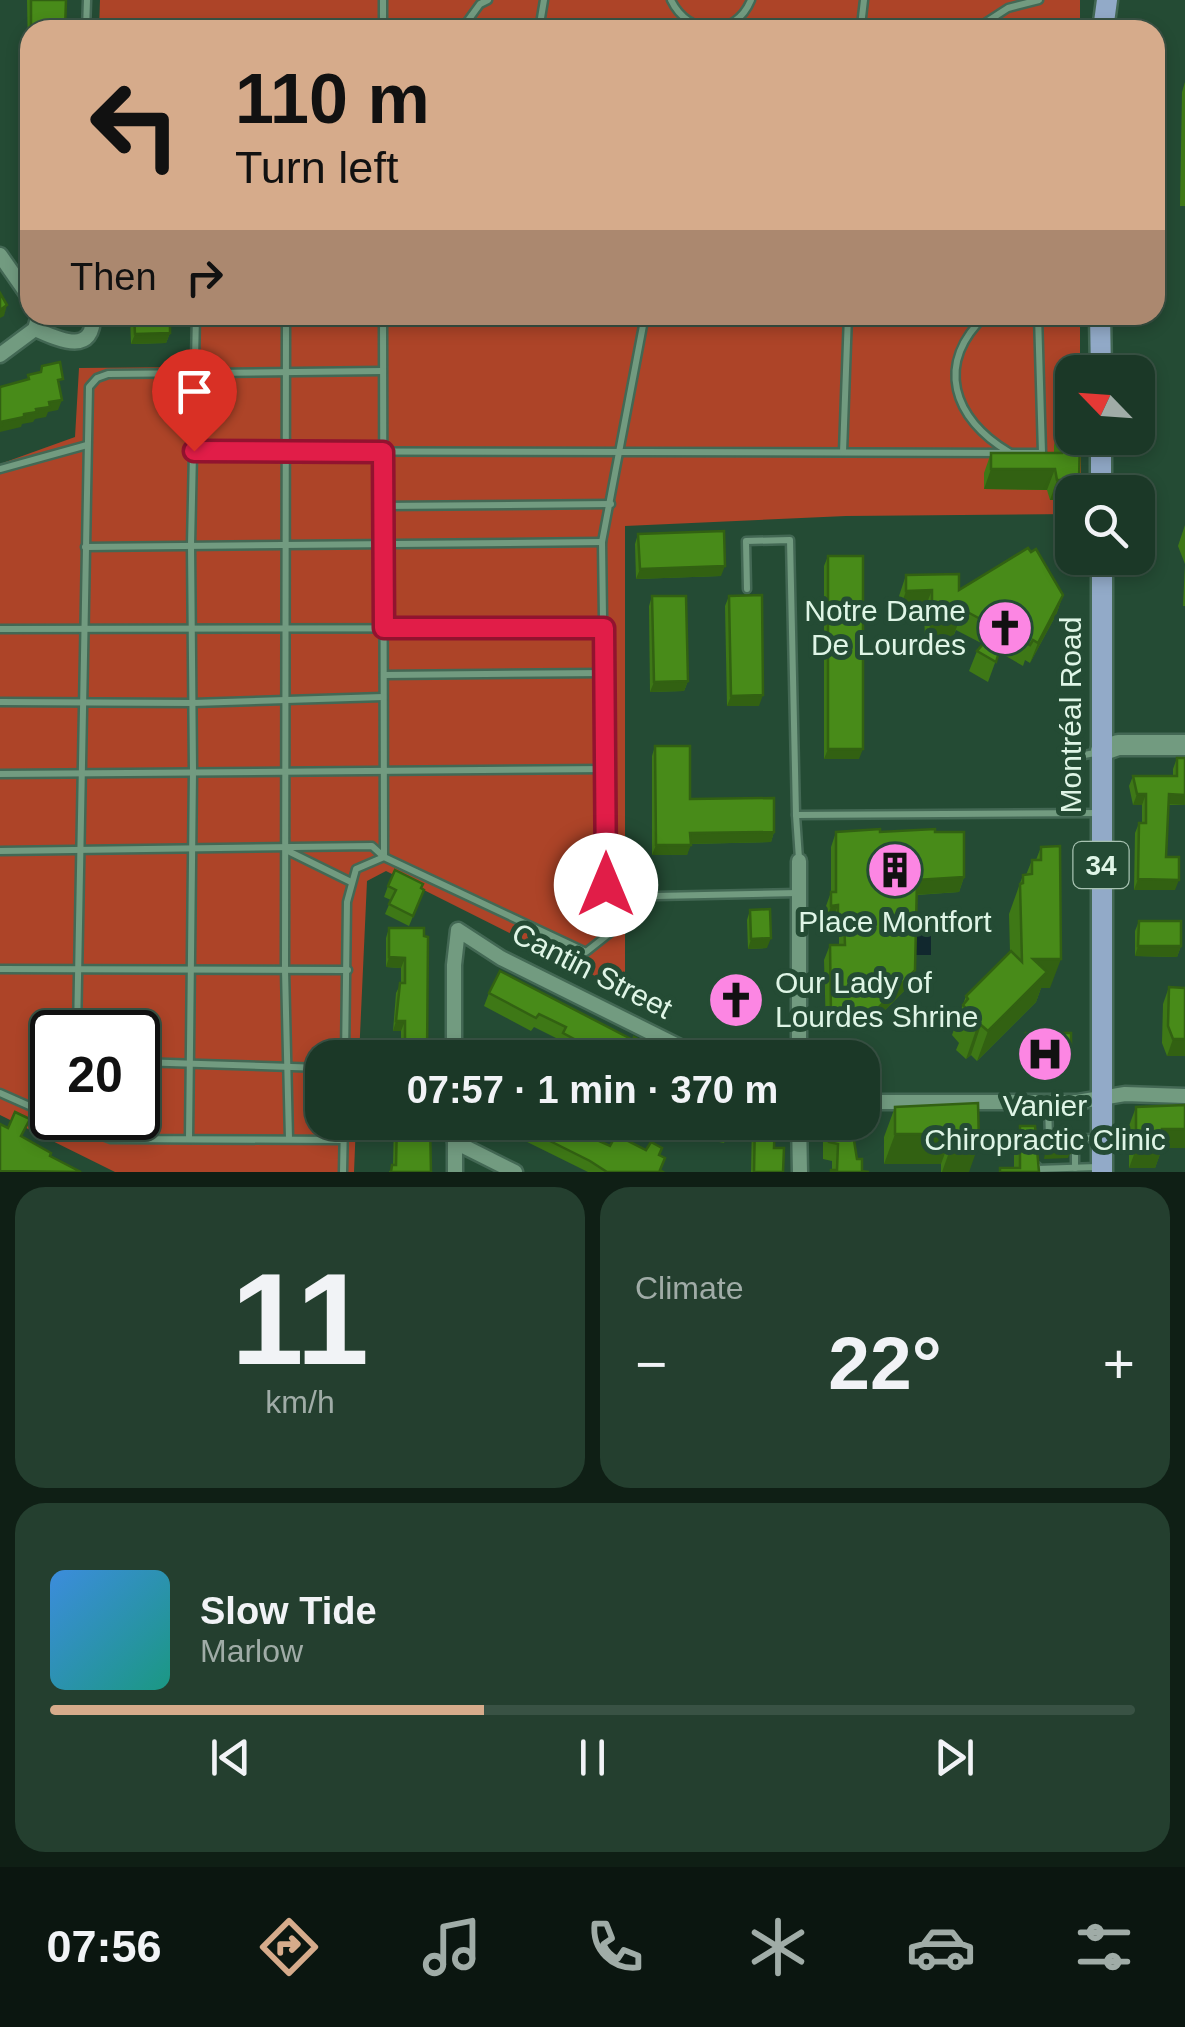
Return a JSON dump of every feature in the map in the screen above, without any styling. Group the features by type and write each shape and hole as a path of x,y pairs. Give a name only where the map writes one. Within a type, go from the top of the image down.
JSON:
{"main road":[{"path":"1100,325 1101,355"},
{"name":"Montréal Road","path":"1102,575 1102,1170"}],"street":[{"path":"0,254 20,283"},
{"path":"0,356 34,325"},
{"path":"43,325 74,342 85,339 92,325"},
{"path":"1101,751 1118,745 1185,745"},
{"path":"799,860 799,1040"},
{"name":"Cantin Street","path":"454,1040 458,930 500,958 666,1040"},
{"path":"880,1102 1048,1102 1125,1094 1185,1096"},
{"path":"799,1140 800,1172"},
{"path":"455,1172 455,1142 515,1172"}],"lane":[{"path":"468,20 488,0"},
{"path":"671,0 686,20"},
{"path":"735,20 752,0"},
{"path":"989,20 1008,8 1038,0"},
{"path":"189,1138 196,325"},
{"path":"286,325 285,970 289,1139"},
{"path":"383,325 384,857"},
{"path":"0,851 372,846 384,857 586,952 610,933 602,542 643,325"},
{"path":"843,452 848,325"},
{"path":"975,325 958,352 954,377 960,402 973,424 1010,453"},
{"path":"194,451 1042,453 1038,325"},
{"path":"77,1010 88,393 97,378 108,374 382,372"},
{"path":"0,470 86,445"},
{"path":"382,506 611,504"},
{"path":"747,590 746,541 790,540 799,860"},
{"path":"85,547 602,542"},
{"path":"0,629 604,628"},
{"path":"384,675 604,673"},
{"path":"0,702 193,703 383,697"},
{"path":"1072,757 1101,751"},
{"path":"0,774 606,769"},
{"path":"796,815 1101,813"},
{"path":"285,850 352,882"},
{"path":"346,1040 347,902 356,869 384,857"},
{"path":"656,896 799,893"},
{"path":"0,968 348,970"},
{"path":"160,1063 305,1068"},
{"path":"0,1093 30,1106"},
{"path":"1048,1102 1048,1139"},
{"path":"160,1138 305,1139"},
{"path":"1075,1138 1075,1168"},
{"path":"1101,1138 1036,1140 1037,1168 1102,1170"},
{"path":"343,1140 343,1172"},
{"path":"1058,1158 1058,1168"}],"shaded area":[{"path":"100,0 1080,0 1080,20 99,20"},
{"path":"195,325 1080,325 1080,355 1055,355 1055,455 1081,455 1081,475 1055,475 1055,514 846,516 625,526 625,991 386,871 367,881 360,1040 305,1040 305,1140 355,1140 354,1172 115,1172 50,1140 160,1140 160,1010 30,1010 30,1130 0,1115 0,464 75,437 79,368 193,367"}],"water":[{"path":"916,929 931,929 931,955 916,955"}],"building":[{"path":"31,0 66,0 65,20 31,20"},
{"path":"135,325 170,325 170,333 135,334"},
{"path":"60,362 62,400 49,402 50,407 36,409 37,412 24,417 0,422 0,387 29,379 28,375 41,372 42,366"},
{"path":"991,453 1080,455 1079,475 1056,475 1055,469 991,469"},
{"path":"724,531 725,566 640,569 638,534"},
{"name":"Notre Dame De Lourdes","path":"1028,548 1031,552 1036,549 1063,595 1038,643 1033,640 1030,645 1005,632 996,662 977,651 997,628 960,608 960,619 932,620 932,590 906,591 906,575 959,574 959,590"},
{"path":"828,556 863,556 863,749 828,749"},
{"path":"762,595 763,695 731,696 729,596"},
{"path":"652,596 686,596 688,681 654,682"},
{"path":"655,746 690,746 690,799 774,798 774,832 690,833 691,845 656,845"},
{"path":"1177,758 1185,758 1185,795 1169,794 1166,857 1179,857 1179,880 1138,879 1139,823 1146,823 1146,794 1137,794 1133,776 1177,776"},
{"path":"836,832 964,832 964,877 917,880 915,970 873,1013 831,1014 830,945 845,945 844,919 838,919 838,905 831,906 831,892 836,892"},
{"path":"1060,846 1061,959 1033,959 1047,972 988,1031 981,1025 976,1030 967,1020 972,1015 963,1005 966,996 1011,951 1022,962 1020,884 1023,875 1032,874 1032,860 1041,860 1041,847"},
{"path":"395,870 423,884 413,916 389,904 396,890 388,886"},
{"path":"770,909 771,938 751,939 750,910"},
{"path":"1139,921 1181,921 1181,946 1138,946"},
{"path":"389,928 424,928 424,936 428,937 427,1040 405,1040 405,1021 396,1021 400,983 405,983 405,958 389,957"},
{"path":"500,971 633,1040 576,1040 563,1033 566,1027 539,1014 536,1018 489,993"},
{"path":"1169,987 1185,988 1185,1039 1173,1039 1168,1026"},
{"path":"1026,1033 1071,1033 1071,1052 1027,1053"},
{"path":"978,1103 979,1144 952,1144 952,1134 895,1134 895,1107"},
{"path":"1185,1105 1185,1129 1162,1129 1162,1149 1136,1149 1136,1107"},
{"path":"15,1112 30,1119 21,1136 81,1172 0,1171 0,1124 8,1128"},
{"path":"1020,1126 1035,1126 1039,1172 1000,1172 1000,1168 1020,1168"},
{"path":"397,1140 430,1140 431,1172 391,1172 392,1165 396,1165"},
{"path":"548,1140 597,1140 610,1146 613,1140 626,1140 646,1150 651,1142 662,1148 659,1155 665,1158 660,1170 663,1172 607,1172"},
{"path":"755,1140 774,1140 774,1148 784,1148 783,1172 754,1172"},
{"path":"854,1140 857,1159 862,1159 862,1171 869,1172 831,1172 837,1170 838,1144 829,1142"},
{"path":"1070,1140 1070,1153 1045,1153 1045,1141"}],"place":[{"name":"Notre Dame De Lourdes","path":"1005,628"},
{"name":"Place Montfort","path":"895,870"},
{"name":"Our Lady of Lourdes Shrine","path":"736,1000"},
{"name":"Vanier Chiropractic Clinic","path":"1045,1054"}],"route":[{"path":"194,451 383,452 384,628 604,628 606,885"}]}
